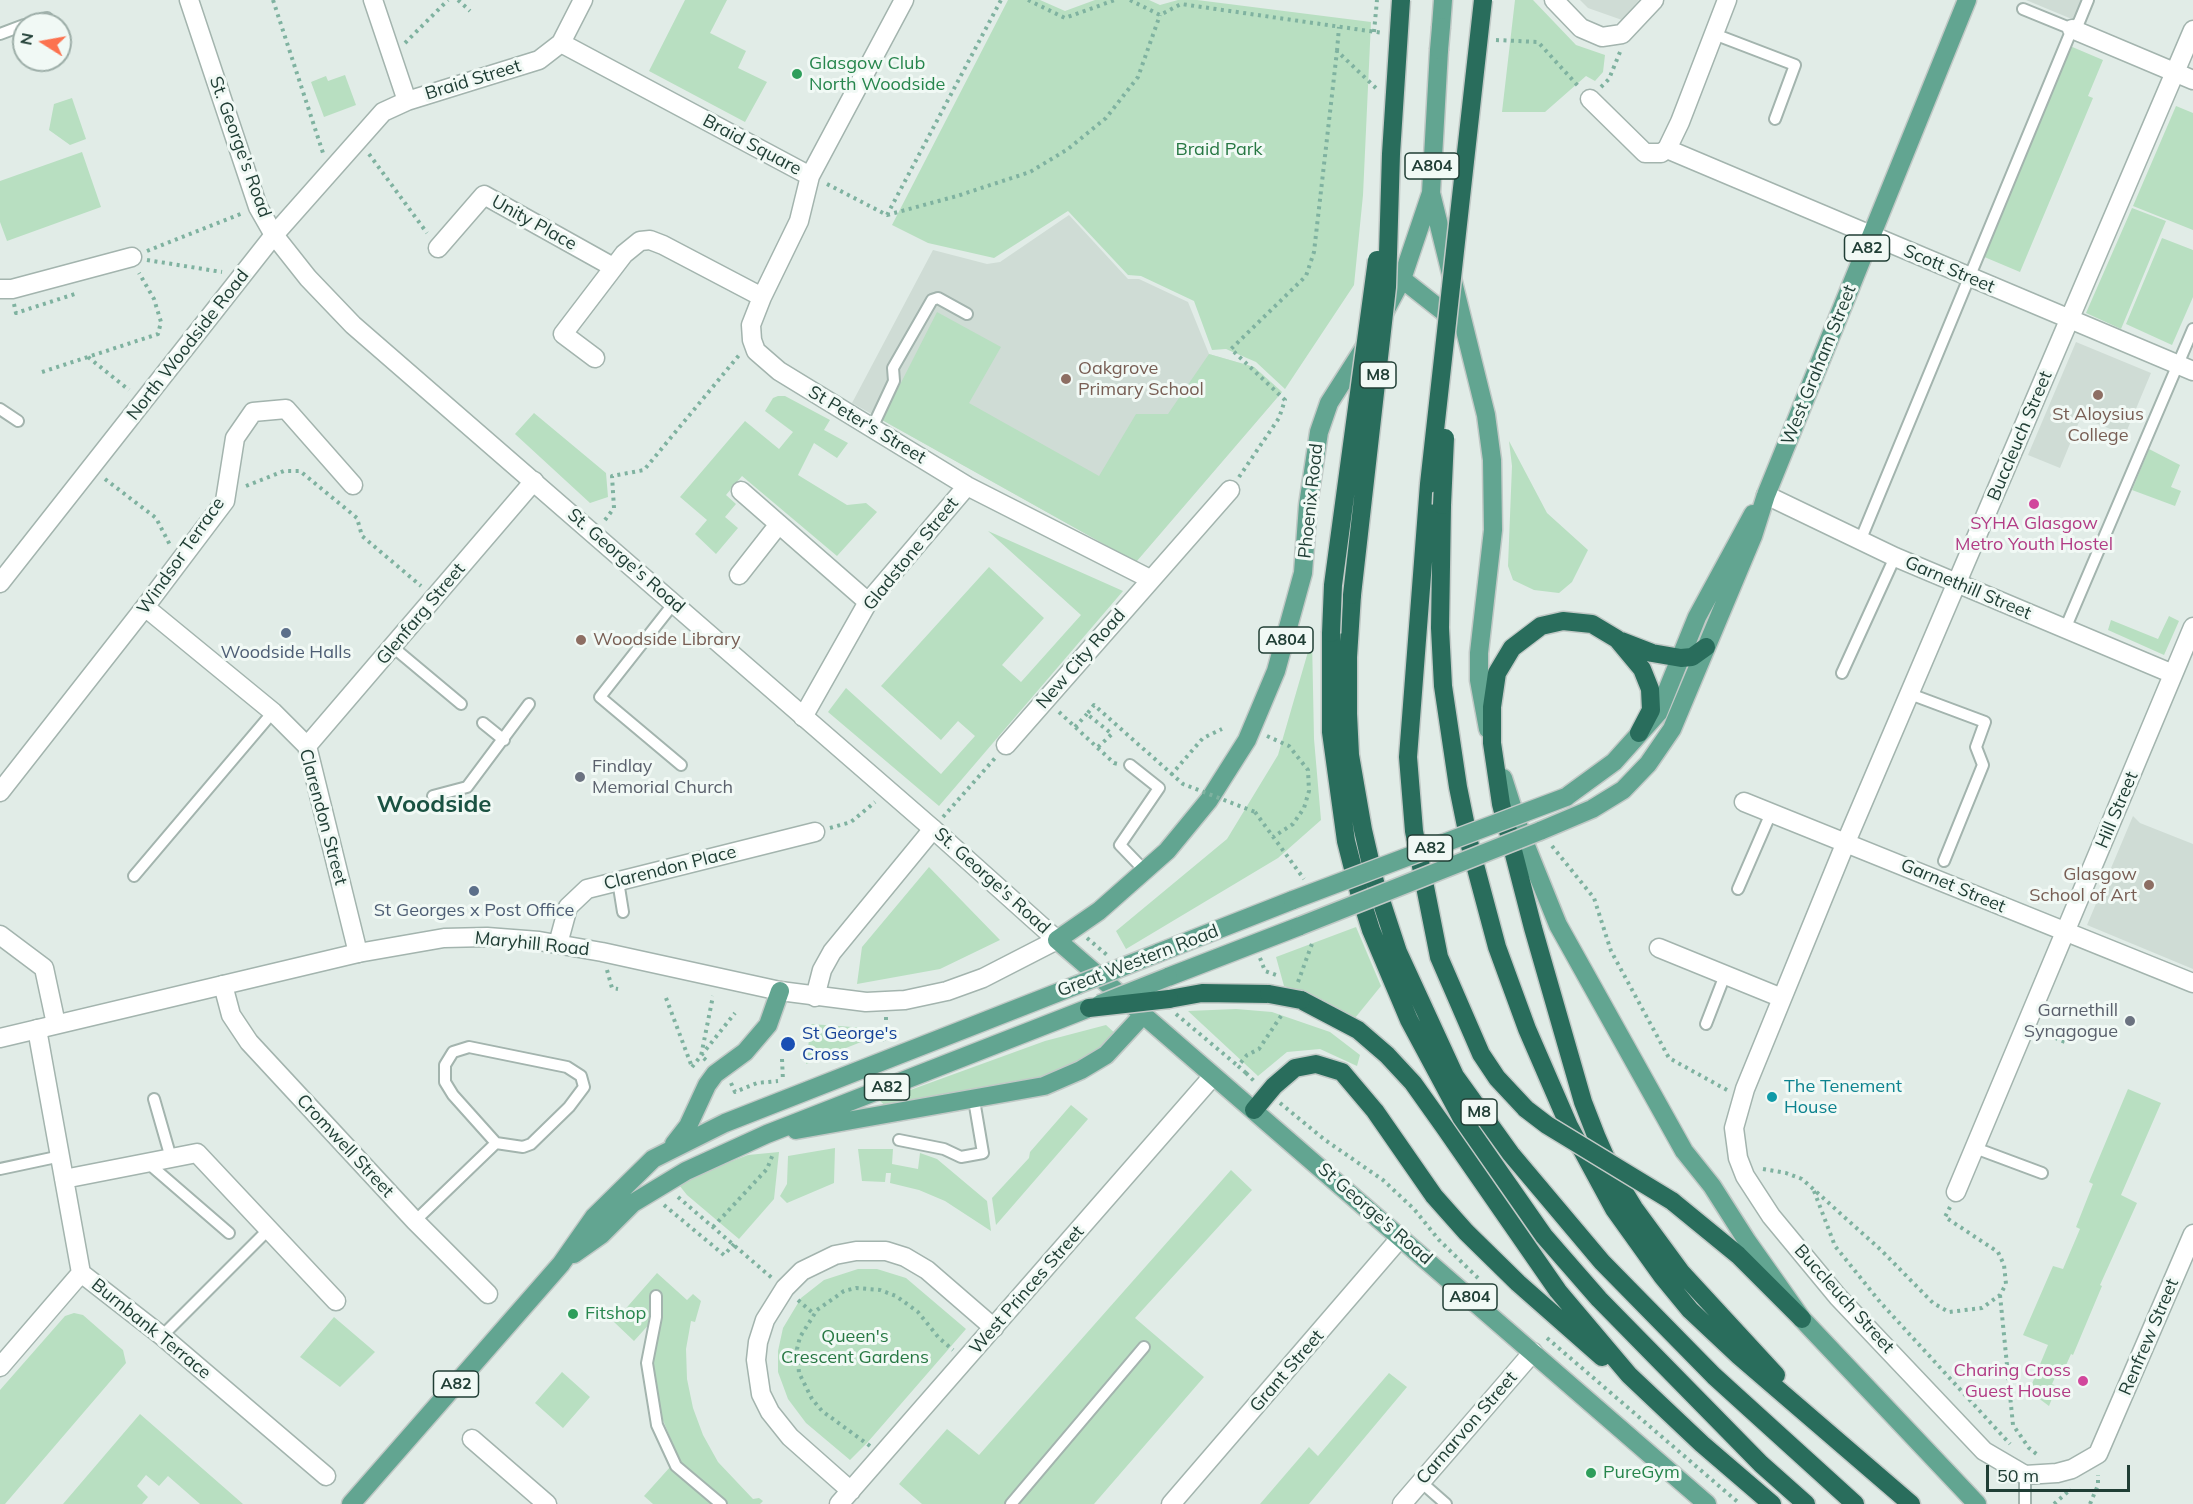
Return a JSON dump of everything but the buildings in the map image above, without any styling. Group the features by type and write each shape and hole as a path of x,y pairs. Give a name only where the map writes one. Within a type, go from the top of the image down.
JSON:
{"highway":[{"name":"M8","path":"1401,0 1391,154 1387,287 1352,595 1348,657 1350,755 1375,882 1398,952 1455,1076 1511,1154 1602,1262 1714,1376 1855,1504"},
{"path":"1483,0 1458,241 1429,484 1408,757 1414,831 1439,957 1481,1054 1497,1078 1526,1109 1563,1135 1672,1201 1738,1255 1802,1319"},
{"path":"1391,154 1334,585 1331,633 1329,684 1332,744 1346,841 1359,892 1392,984 1461,1117 1544,1236 1599,1299 1753,1456 1806,1504"},
{"path":"1458,241 1442,505 1440,628 1443,686 1458,787 1470,846 1497,947 1556,1099 1614,1209 1662,1276 1690,1310 1739,1356 1911,1504"},
{"path":"1693,655 1652,653 1617,639 1592,624 1572,620 1541,626 1521,639 1503,661 1497,673 1492,707 1492,743 1501,804 1533,928 1583,1102 1612,1172 1634,1208 1681,1272 1846,1450"},
{"path":"1617,639 1642,669 1650,689 1651,710 1639,733"},
{"path":"1089,1008 1202,993 1295,995 1358,1030 1387,1055 1413,1083 1558,1291 1629,1375 1702,1444 1772,1504"},
{"path":"1254,1110 1285,1075 1305,1064 1330,1066 1342,1072 1369,1103 1434,1196 1466,1232 1543,1306 1597,1353 1629,1375"}],"main road":[{"name":"Phoenix Road","path":"1057,940 1099,911 1167,851 1209,800 1242,749 1261,711 1289,632 1303,573 1308,505 1319,432 1329,404 1372,336 1402,279 1431,193 1443,0"},
{"name":"West Graham Street","path":"1693,655 1753,536 1766,495 1967,0"},
{"name":"A804","path":"1431,193 1486,415 1492,460 1493,530 1479,653 1482,702 1492,743 1520,831 1558,925 1684,1151 1712,1186 1746,1241 1802,1319 1977,1504"},
{"path":"1402,279 1466,330"},
{"name":"Great Western Road","path":"351,1504 561,1264 594,1217 652,1159 753,1111 1293,900 1566,797 1614,762 1658,713 1693,655"},
{"name":"Great Western Road","path":"561,1264 602,1235 646,1194 686,1171 767,1134 1253,944 1307,932 1576,816 1623,790 1648,764 1672,729 1693,655"},
{"name":"St. George's Road","path":"1057,940 1231,1091"},
{"path":"671,1148 688,1126 715,1074 745,1052 768,1025 780,991"},
{"path":"767,1134 1030,1090 1081,1070 1106,1055 1143,1015"},
{"name":"St George's Road","path":"1231,1091 1707,1504"}],"street":[{"name":"St. George's Road","path":"189,0 258,207 274,235 308,278 353,325 933,829 1057,940"},
{"path":"373,0 407,101"},
{"path":"561,43 583,0"},
{"name":"Braid Square","path":"561,43 810,176 904,0"},
{"path":"1554,0 1581,28 1593,35 1616,37 1632,24 1654,0"},
{"path":"1667,149 1680,122 1727,0"},
{"path":"2072,29 2193,80"},
{"name":"Buccleuch Street","path":"2025,1475 1984,1451 1838,1297 1771,1216 1745,1176 1738,1158 1734,1128 1742,1099 1846,842 2193,30"},
{"name":"Braid Street","path":"383,112 407,101 539,60 561,43"},
{"name":"Scott Street","path":"1590,99 1646,153 1660,153 1667,149 2186,368"},
{"name":"North Woodside Road","path":"0,583 274,235 357,138 383,112"},
{"path":"752,340 752,325 762,297 799,220 810,176"},
{"name":"Unity Place","path":"438,248 484,195 613,267"},
{"path":"595,358 563,334 613,267 630,248 640,241 650,240 762,297"},
{"path":"6,289 132,257"},
{"name":"St Peter's Street","path":"752,340 763,359 779,371 967,486 1150,579"},
{"name":"Windsor Terrace","path":"0,792 225,501 235,438 253,412 286,409 353,485"},
{"name":"Glenfarg Street","path":"307,746 394,648 534,481"},
{"name":"Gladstone Street","path":"803,717 868,602 967,486"},
{"name":"New City Road","path":"1006,745 1230,490"},
{"path":"741,491 868,602"},
{"name":"Garnethill Street","path":"1766,495 1895,557 2173,674"},
{"path":"738,575 779,524"},
{"name":"Clarendon Street","path":"145,607 273,712 307,746 358,953"},
{"name":"Hill Street","path":"1956,1192 2028,1027 2193,627"},
{"path":"1744,802 1846,842"},
{"path":"815,997 822,970 832,952 933,829"},
{"name":"Clarendon Place","path":"558,944 568,907 587,889 815,832"},
{"name":"Garnet Street","path":"1846,842 2193,983"},
{"path":"0,935 44,968 56,1024"},
{"name":"Maryhill Road","path":"0,1038 358,953 424,940 462,937 508,938 558,944 780,991 866,1002 924,996 982,978 1057,940"},
{"path":"1659,948 1782,998"},
{"name":"Cromwell Street","path":"224,985 231,1015 249,1042 415,1221 488,1294"},
{"name":"Burnbank Terrace","path":"38,1029 81,1273 162,1336 326,1476"},
{"name":"West Princes Street","path":"845,1498 1213,1076"},
{"path":"64,1179 197,1154 336,1301"},
{"name":"Renfrew Street","path":"2102,1447 2193,1234"},
{"name":"Grant Street","path":"1171,1504 1401,1237"},
{"path":"845,1498 790,1437 770,1412 761,1394 757,1378 758,1342 765,1320 784,1288 807,1268 835,1255 856,1251 886,1251 905,1257 927,1270 994,1328"},
{"path":"0,1367 81,1273"},
{"name":"Carnarvon Street","path":"1402,1504 1533,1352"},
{"path":"472,1438 547,1504"},
{"path":"2025,1475 2057,1473 2084,1463 2102,1447"}],"lane":[{"path":"1860,541 2072,29 2079,22 2088,0"},
{"path":"2023,9 2072,29"},
{"path":"1714,34 1795,65 1775,119"},
{"path":"872,428 894,381 893,368 932,300 938,298 967,314"},
{"path":"2065,629 2186,368 2193,329"},
{"path":"0,410 18,421"},
{"path":"1842,674 1895,557"},
{"path":"674,603 600,697 681,765"},
{"path":"394,648 460,704"},
{"path":"1910,694 1985,722 1976,747 1983,765 1944,861"},
{"path":"433,796 467,787 529,704"},
{"path":"134,876 273,712"},
{"path":"483,723 504,740"},
{"path":"1130,765 1159,788 1120,845 1145,872"},
{"path":"1738,889 1771,813"},
{"path":"618,881 623,912"},
{"path":"1706,1024 1725,975"},
{"path":"469,1047 567,1067 581,1076 584,1087 569,1107 531,1144 523,1148 496,1143 453,1095 445,1082 445,1065 453,1052 469,1047"},
{"path":"154,1099 171,1158"},
{"path":"899,1140 944,1149 961,1157 983,1153 974,1100"},
{"path":"415,1221 496,1143"},
{"path":"1975,1148 2042,1173"},
{"path":"0,1169 61,1156"},
{"path":"148,1163 228,1233"},
{"path":"162,1336 268,1230"},
{"path":"656,1296 656,1317 647,1363 657,1425 676,1466 720,1504"},
{"path":"1011,1504 1144,1347"},
{"path":"2025,1475 2025,1504"},
{"path":"1421,1482 1446,1504"}],"path":[{"path":"273,0 329,171"},
{"path":"392,57 448,0"},
{"path":"458,0 470,10"},
{"path":"887,215 1001,0"},
{"path":"1028,0 1065,18 1115,0"},
{"path":"1130,0 1160,15"},
{"path":"810,176 887,215 957,196 1030,172 1068,149 1106,118 1138,77 1160,15 1180,4 1374,32 1377,0"},
{"path":"1538,42 1590,99 1609,79 1632,24"},
{"path":"1230,490 1279,418 1285,400 1231,349 1306,276 1314,252 1339,27"},
{"path":"1337,51 1380,91"},
{"path":"357,138 438,248"},
{"path":"132,257 258,207"},
{"path":"132,257 243,275"},
{"path":"42,372 158,334 161,322 154,300 139,273 128,276"},
{"path":"6,289 16,312 83,291"},
{"path":"594,533 614,508 612,476 644,470 752,340"},
{"path":"87,357 143,401"},
{"path":"91,468 156,518 181,560"},
{"path":"226,494 284,471 300,471 357,518 362,536 435,598"},
{"path":"1045,699 1114,763 1130,765"},
{"path":"1075,727 1094,705 1183,784 1255,812 1306,882"},
{"path":"1087,714 1112,735 1098,747"},
{"path":"1171,775 1203,738 1222,729"},
{"path":"1273,837 1293,824 1304,808 1309,791 1308,770 1301,758 1289,746 1280,743"},
{"path":"933,829 1006,745"},
{"path":"815,832 851,822 888,791"},
{"path":"1540,831 1594,898 1611,951 1669,1058 1742,1099"},
{"path":"1307,932 1295,995 1278,1024 1259,1048 1247,1055 1238,1066 1325,1140 1383,1180 1414,1209 1439,1240 1482,1282"},
{"path":"1253,944 1265,970 1295,995"},
{"path":"701,1056 713,996"},
{"path":"666,998 692,1067 735,1013"},
{"path":"886,1026 886,1038"},
{"path":"2028,1027 2065,1042"},
{"path":"735,1092 757,1083 783,1081 782,1059"},
{"path":"1231,1091 1246,1073"},
{"path":"713,1227 767,1169 773,1154"},
{"path":"1756,1165 1767,1171 1786,1173 1802,1179 1881,1250 1933,1303 1949,1312 1982,1308 2000,1295 2006,1284 2004,1265 1998,1252 1945,1217 1956,1192"},
{"path":"1814,1191 1835,1246 1880,1302 2015,1449"},
{"path":"734,1244 724,1255 662,1203 675,1194 734,1244 784,1288"},
{"path":"870,1446 822,1411 812,1399 799,1373 797,1349 800,1337 814,1314 844,1292 856,1288 880,1290 896,1296 913,1308 953,1350"},
{"path":"2000,1295 2013,1425 2029,1448 2057,1473"},
{"path":"1545,1336 1740,1504"},
{"path":"2090,1504 2098,1485 2102,1447"}],"shaded area":[{"path":"1580,0 1639,0 1622,20 1588,8"},
{"path":"2026,0 2088,0 2079,22"},
{"name":"Oakgrove Primary School","path":"1069,215 1128,279 1139,279 1188,302 1209,354 1254,367 1282,392 1136,562 852,403 933,250 987,264 1000,262"},
{"name":"St Aloysius College","path":"2076,342 2151,373 2125,435 2081,417 2060,468 2028,455"},
{"name":"Glasgow School of Art","path":"2133,816 2140,823 2193,844 2193,969 2087,925"}],"green space":[{"path":"685,0 727,0 710,33 746,51 738,68 767,82 745,122 649,71"},
{"name":"Braid Park","path":"1008,0 1040,0 1065,11 1095,0 1149,0 1160,5 1178,0 1197,0 1371,22 1363,195 1354,285 1285,389 1256,362 1226,349 1212,350 1194,301 1141,276 1128,275 1068,211 994,258 928,243 892,225"},
{"path":"1515,0 1533,0 1576,45 1605,55 1603,72 1595,81 1586,76 1545,112 1502,112"},
{"path":"2070,46 2103,60 2088,96 2093,98 2020,272 1982,256"},
{"path":"345,75 356,105 324,117 311,82 326,76 328,81"},
{"path":"72,98 86,139 70,145 49,130 54,104"},
{"path":"2176,106 2193,113 2193,230 2133,206"},
{"path":"82,152 101,207 7,241 0,222 0,181"},
{"path":"2132,208 2166,221 2121,329 2086,313"},
{"path":"2162,238 2193,250 2193,297 2172,345 2126,324"},
{"path":"937,312 1001,347 969,403 1099,476 1136,414 1168,414 1209,354 1254,367 1282,392 1136,562 882,420"},
{"path":"785,396 830,420 824,430 848,443 837,458 814,443 798,475 847,505 866,503 877,512 837,556 742,476 726,495 736,504 725,517 738,528 716,554 695,534 707,520 680,497 745,421 779,449 793,432 765,411 773,398"},
{"path":"534,413 606,473 608,497 590,503 515,434"},
{"path":"1509,441 1547,513 1588,550 1572,582 1559,593 1534,590 1513,580 1508,566 1512,466"},
{"path":"2149,449 2180,465 2171,487 2181,491 2175,506 2132,490"},
{"path":"988,531 1123,591 939,806 828,712 846,688 941,774 975,736 958,721 941,740 881,686 989,567 1044,618 1002,665 1021,682 1081,615"},
{"path":"2169,616 2179,621 2164,655 2108,630 2111,620 2158,639"},
{"path":"1312,638 1314,739 1321,820 1278,858 1126,949 1116,931 1227,839 1278,755"},
{"path":"929,867 1000,940 940,969 857,984 862,947"},
{"path":"1356,927 1381,986 1355,1018 1323,1000 1284,986 1276,957"},
{"path":"1236,1009 1272,1012 1330,1032 1360,1055 1357,1066 1320,1049 1287,1052 1258,1076 1188,1011"},
{"path":"811,1024 880,1029 881,1034 806,1064"},
{"path":"1106,1025 1117,1035 1095,1057 1045,1080 890,1110 880,1101 1045,1041"},
{"path":"2128,1089 2161,1103 2121,1195 2137,1203 2100,1285 2102,1286 2073,1355 2071,1354 2063,1372 2058,1371 2052,1384 2057,1386 2049,1406 2029,1391 2048,1345 2023,1335 2053,1266 2063,1269 2080,1229 2076,1227 2093,1184 2089,1182"},
{"path":"1071,1105 1088,1119 996,1225 992,1198 1029,1158 1030,1152"},
{"path":"835,1148 834,1183 787,1203 780,1196 787,1184 788,1156"},
{"path":"858,1149 893,1149 892,1164 918,1169 920,1153 937,1159 987,1201 991,1231 945,1201 919,1190 890,1183 891,1173 886,1173 885,1182 862,1181"},
{"path":"779,1152 774,1199 739,1239 687,1195 679,1185 698,1174 748,1155"},
{"path":"1231,1170 1252,1190 1135,1318 1204,1377 1094,1504 922,1504 899,1484 947,1429 979,1455"},
{"name":"Queen's Crescent Gardens","path":"858,1269 877,1269 906,1278 966,1329 850,1460 806,1423 788,1399 778,1372 778,1351 783,1328 801,1298 824,1280"},
{"path":"657,1273 687,1300 693,1294 701,1301 695,1322 691,1321 686,1349 687,1379 693,1408 703,1435 718,1462 753,1499 759,1498 763,1501 760,1504 725,1504 682,1466 660,1413 653,1372 652,1358 661,1308 660,1294 652,1321 634,1341 614,1322"},
{"path":"74,1313 83,1315 123,1350 126,1363 5,1504 0,1504 0,1390 65,1316"},
{"path":"334,1317 375,1352 340,1387 300,1357"},
{"path":"562,1372 590,1397 563,1428 535,1403"},
{"path":"1389,1373 1407,1387 1309,1504 1260,1504 1309,1447 1318,1456"},
{"path":"140,1414 243,1504 200,1504 168,1476 159,1486 146,1475 137,1486 148,1497 142,1504 63,1504"},
{"path":"671,1466 714,1504 653,1504 644,1496"}],"place":[{"name":"Glasgow Club North Woodside","path":"797,74"},
{"name":"Oakgrove Primary School","path":"1066,379"},
{"name":"St Aloysius College","path":"2098,395"},
{"name":"SYHA Glasgow Metro Youth Hostel","path":"2034,504"},
{"name":"Woodside Halls","path":"286,633"},
{"name":"Woodside Library","path":"581,640"},
{"name":"Findlay Memorial Church","path":"580,777"},
{"name":"Glasgow School of Art","path":"2149,885"},
{"name":"St Georges x Post Office","path":"474,891"},
{"name":"Garnethill Synagogue","path":"2130,1021"},
{"name":"St George's Cross","path":"788,1044"},
{"name":"The Tenement House","path":"1772,1097"},
{"name":"Fitshop","path":"573,1314"},
{"name":"Charing Cross Guest House","path":"2083,1381"},
{"name":"PureGym","path":"1591,1473"}],"district":[{"name":"Woodside","path":"434,805"}]}
